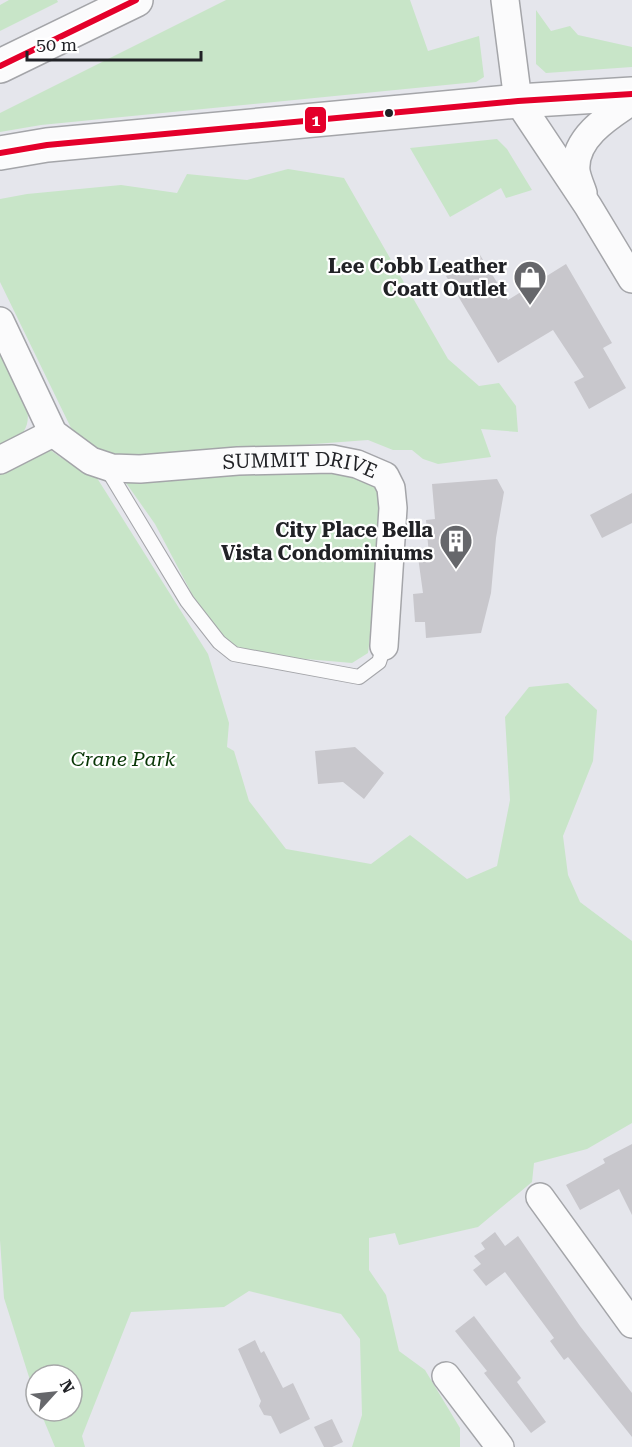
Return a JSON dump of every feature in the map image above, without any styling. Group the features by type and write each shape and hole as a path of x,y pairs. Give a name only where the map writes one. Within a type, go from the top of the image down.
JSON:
{"main road":[{"path":"0,66 136,0"},
{"path":"0,153 59,144 518,101 632,94"}],"street":[{"path":"505,0 518,101 588,206 632,279"},
{"path":"588,206 576,171 578,155 599,123 632,101"},
{"path":"0,321 53,433 0,460"},
{"name":"SUMMIT DRIVE","path":"53,433 91,461 104,466 140,468 238,461 332,459 377,470 385,476 391,488 393,508 384,646"},
{"path":"540,1197 632,1324"},
{"path":"446,1376 500,1447"}],"lane":[{"path":"104,466 187,601 219,642 234,654 359,677 380,663 384,646"}],"green space":[{"path":"9,0 57,0 58,2 0,31 0,5"},
{"path":"226,0 410,0 428,51 479,36 484,77 476,82 41,125 0,132 0,113"},
{"path":"536,10 551,31 570,26 578,35 632,47 632,67 546,73 536,64"},
{"path":"497,139 507,149 532,190 506,198 501,188 450,217 410,148"},
{"path":"288,169 344,178 448,359 479,386 499,383 516,406 518,432 481,429 491,457 438,464 423,459 412,450 393,450 368,440 115,459 84,444 71,428 0,282 0,199 27,194 121,185 177,193 187,174 247,180"},
{"name":"Crane Park","path":"0,351 16,380 28,412 24,431 60,457 97,478 208,654 229,723 227,747 234,751 249,801 286,849 371,864 410,835 467,879 497,866 510,800 505,717 529,687 568,683 597,710 593,761 563,836 568,875 580,902 632,941 632,1123 587,1149 534,1163 532,1182 478,1227 399,1245 395,1233 369,1238 369,1270 386,1295 399,1351 425,1370 460,1428 460,1447 352,1447 362,1415 360,1339 341,1314 249,1291 224,1307 131,1312 82,1436 85,1447 55,1447 45,1423 84,1423 84,1363 25,1363 4,1298 0,1240"},
{"path":"334,470 376,483 385,509 368,653 352,663 271,656 238,649 224,638 193,596 155,524 124,480"}],"building":[{"path":"480,255 508,300 566,264 612,343 603,348 626,388 589,409 574,382 584,377 553,330 498,363 446,276"},
{"name":"City Place Bella Vista Condominiums","path":"497,479 504,492 496,538 491,593 481,633 426,638 425,622 415,622 413,594 423,593 418,557 429,556 426,520 435,519 432,484"},
{"path":"632,493 632,523 602,538 590,515"},
{"path":"355,747 384,773 364,799 343,782 318,784 315,751"},
{"path":"632,1144 632,1215 619,1189 580,1210 566,1185 605,1163 603,1159"},
{"path":"495,1232 505,1246 518,1236 580,1326 632,1393 632,1437 568,1357 564,1360 550,1341 554,1338 505,1272 486,1286 473,1270 481,1264 474,1256 485,1249 481,1243"},
{"path":"474,1316 521,1378 517,1382 546,1422 531,1433 484,1373 487,1371 455,1331"},
{"path":"255,1340 261,1353 264,1351 283,1388 293,1383 310,1419 280,1434 271,1416 264,1415 259,1406 261,1401 238,1349"},
{"path":"332,1419 343,1442 332,1447 324,1447 314,1427"}],"transit line":[{"name":"1","path":"0,66 136,0"},
{"name":"1","path":"0,153 47,145 518,101 632,94"}],"place":[{"name":"Lee Cobb Leather Coatt Outlet","path":"530,306"},
{"name":"City Place Bella Vista Condominiums","path":"456,570"}]}
